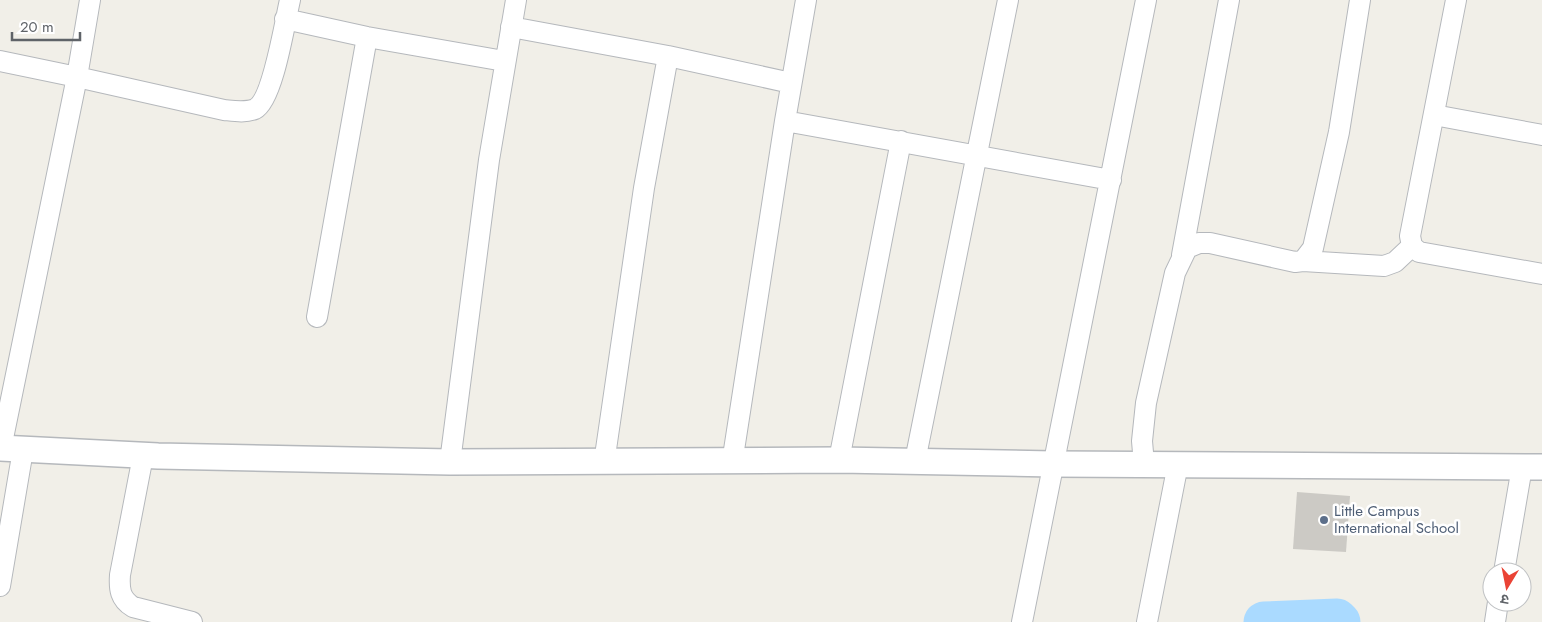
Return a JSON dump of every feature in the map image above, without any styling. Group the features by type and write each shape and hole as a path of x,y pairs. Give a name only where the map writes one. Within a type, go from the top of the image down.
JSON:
{"street":[{"path":"0,586 8,449 90,0"},
{"path":"450,462 504,61 516,0"},
{"path":"732,462 791,83 806,0"},
{"path":"915,462 1008,0"},
{"path":"1022,622 1146,0"},
{"path":"1144,464 1142,441 1146,403 1168,304 1182,255 1229,0"},
{"path":"1303,261 1313,248 1339,132 1360,0"},
{"path":"1456,0 1410,236 1412,246 1419,252 1542,274"},
{"path":"0,62 77,76 224,110 242,112 256,108 264,99 273,77 287,9 367,38 504,61"},
{"path":"511,26 668,56 791,83"},
{"path":"317,317 367,38"},
{"path":"604,463 644,188 668,56"},
{"path":"1434,115 1542,135"},
{"path":"785,121 1110,180"},
{"path":"839,460 901,141"},
{"path":"1182,255 1193,244 1204,243 1223,245 1283,261 1384,266 1395,262 1412,246"},
{"path":"8,449 143,456 450,462 604,463 839,460 1053,464 1532,467 1507,562"},
{"path":"143,456 119,586 132,614 192,622"},
{"path":"1147,622 1178,464"}],"building":[{"path":"1297,492 1350,496 1346,552 1293,549"}],"waterway":[{"path":"1264,622 1337,619 1340,622"}],"place":[{"name":"Little Campus International School","path":"1324,520"}]}
